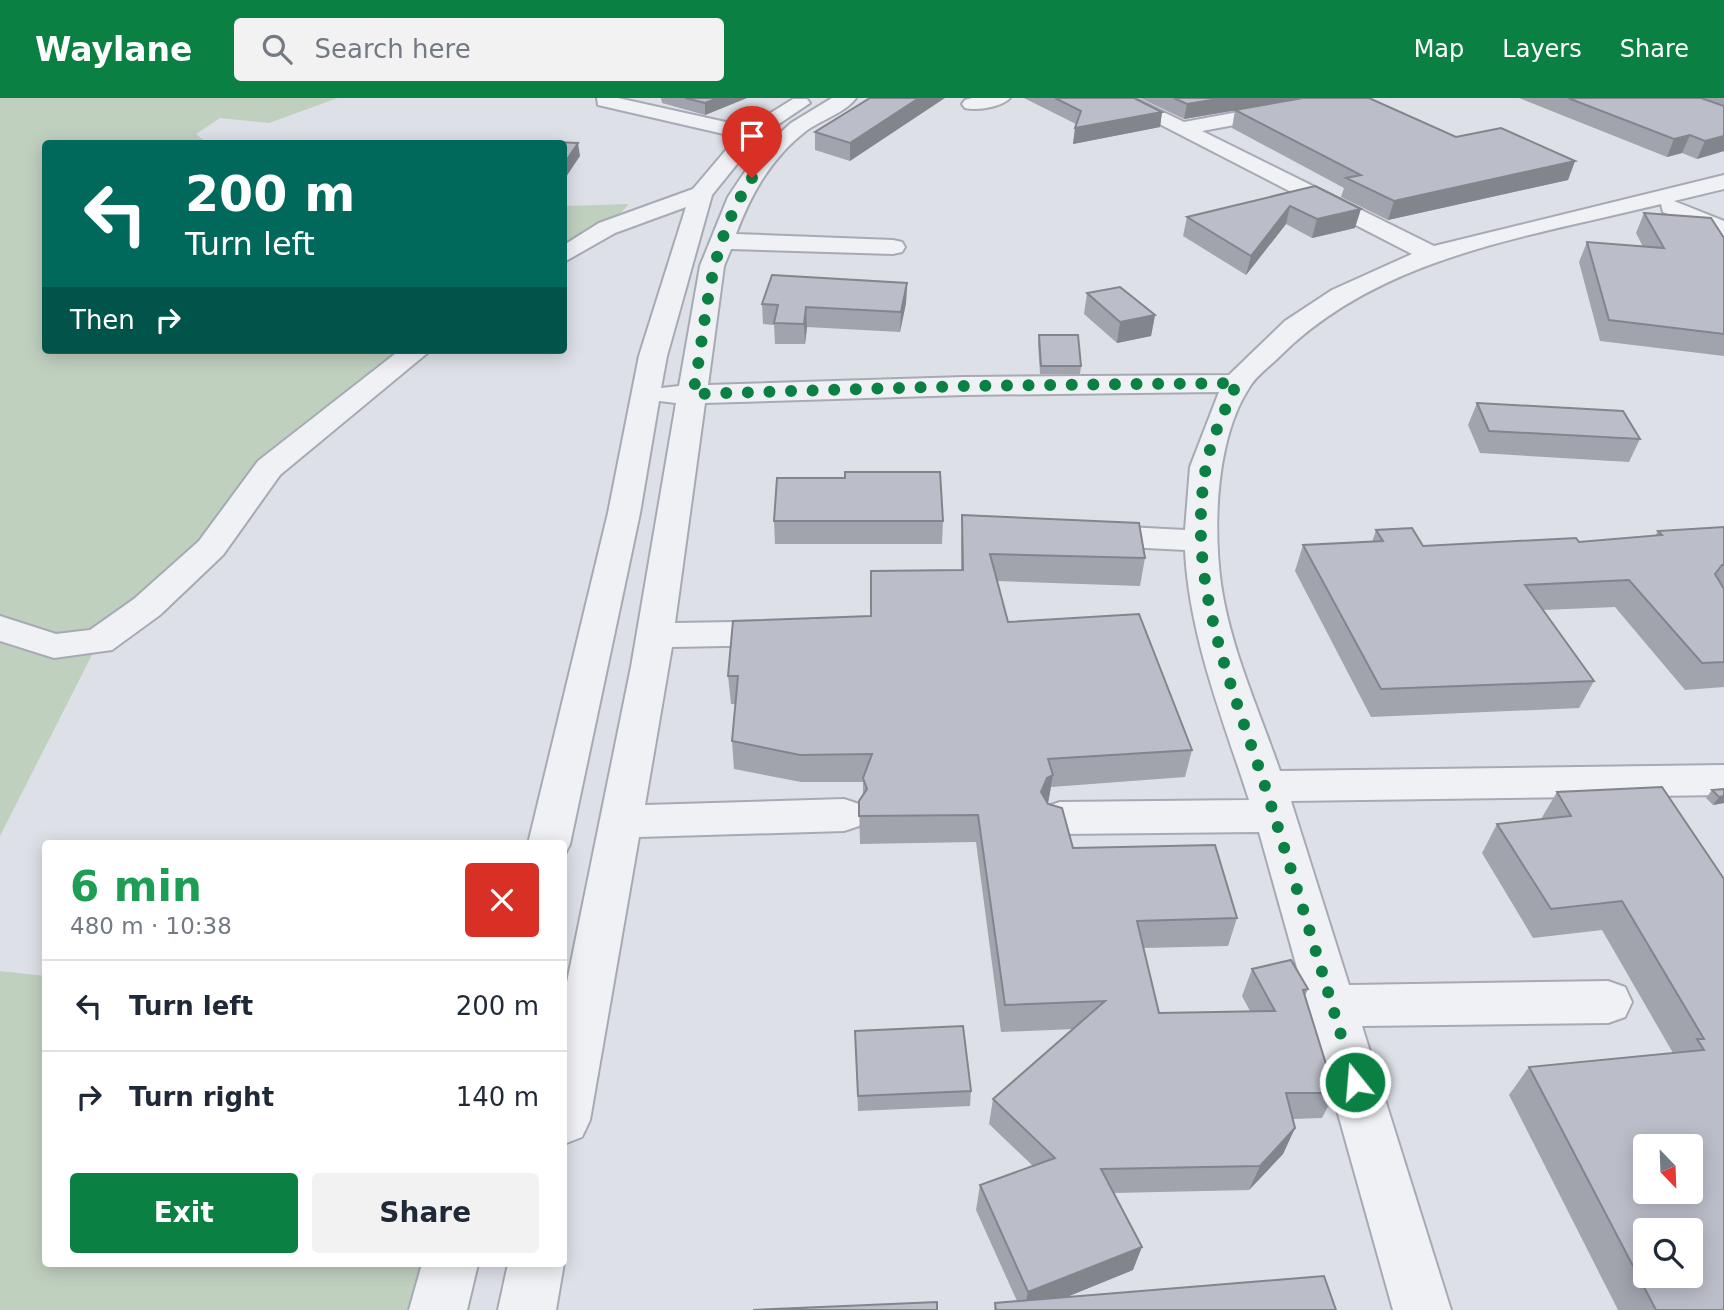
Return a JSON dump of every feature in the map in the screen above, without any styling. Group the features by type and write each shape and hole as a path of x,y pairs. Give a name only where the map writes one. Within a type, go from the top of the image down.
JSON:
{"street":[{"path":"550,840 611,571 665,309 702,194 751,134 808,98"},
{"path":"567,1104 655,635 701,355 704,307 712,266 739,197 764,160 798,127 846,98"},
{"path":"972,104 1000,98"},
{"path":"1119,98 1431,254"},
{"path":"1181,129 1346,98"},
{"path":"605,102 751,134"},
{"path":"1423,1310 1270,801 1219,648 1204,585 1201,541 1206,467 1222,415 1237,383 1294,327 1340,295 1431,254 1724,182"},
{"path":"567,253 607,228 702,194"},
{"path":"1653,200 1724,230"},
{"path":"722,241 893,247"},
{"path":"0,628 54,646 99,640 147,607 211,548 269,468 412,354"},
{"path":"646,396 964,386 1237,383"},
{"path":"1055,534 1201,541"},
{"path":"655,635 822,632"},
{"path":"1060,818 1270,801 1724,780"},
{"path":"621,822 845,815"},
{"path":"1332,1006 1608,1002"},
{"path":"438,1310 449,1267"},
{"path":"527,1310 535,1267"}],"green space":[{"path":"0,98 338,98 269,123 220,118 196,134 203,140 42,140 42,354 412,354 269,468 211,548 99,641 0,836"},
{"path":"629,204 607,228 567,253 567,206"},
{"path":"0,971 42,976 42,1267 448,1267 437,1310 0,1310"}],"building":[{"path":"685,98 718,98 705,103"},
{"path":"870,98 919,98 850,143 815,132"},
{"path":"1055,98 1134,98 1162,112 1075,128 1081,111"},
{"path":"1174,98 1224,98 1187,104"},
{"path":"1303,98 1369,98 1456,137 1501,128 1575,161 1394,201 1346,178 1361,175 1235,110"},
{"path":"1568,98 1701,98 1724,106 1724,136 1705,141 1690,135 1674,139"},
{"path":"567,143 578,143 567,160"},
{"path":"1315,186 1361,209 1317,219 1290,206 1251,256 1187,217"},
{"path":"1644,213 1711,218 1724,238 1724,334 1609,320 1587,242 1664,248"},
{"path":"772,275 907,283 901,312 806,307 804,324 774,323 778,305 762,304"},
{"path":"1120,287 1155,315 1120,322 1087,293"},
{"path":"1039,335 1078,335 1081,366 1041,366"},
{"path":"1477,403 1623,411 1640,439 1489,431"},
{"path":"845,472 940,472 943,521 774,521 777,478 845,478"},
{"path":"962,515 1139,523 1145,558 990,554 1008,622 1139,614 1192,750 1048,759 1053,775 1047,778 1041,792 1048,804 1062,808 1073,848 1215,845 1237,918 1137,921 1159,1013 1275,1011 1252,969 1291,960 1308,989 1303,990 1335,1093 1286,1093 1295,1128 1260,1166 1101,1169 1142,1247 1028,1292 980,1185 1055,1158 993,1099 1105,1001 1005,1005 978,815 859,816 859,801 867,789 863,778 872,754 800,755 732,741 738,676 728,676 733,621 871,616 871,571 963,570"},
{"path":"1724,527 1724,565 1715,574 1724,589 1724,662 1702,663 1629,580 1525,585 1594,681 1381,689 1303,545 1383,541 1376,530 1412,528 1423,546 1576,538 1579,542 1662,535 1658,531"},
{"path":"1662,787 1724,879 1724,1310 1656,1310 1645,1288 1703,1288 1703,1218 1633,1218 1633,1266 1529,1067 1704,1050 1697,1039 1704,1039 1622,901 1551,909 1497,824 1571,816 1557,792"},
{"path":"1724,789 1724,796 1719,797 1712,790"},
{"path":"963,1026 971,1091 858,1096 855,1031"},
{"path":"1324,1276 1336,1310 996,1310 995,1303"},
{"path":"937,1302 937,1310 753,1310"}],"route":[{"path":"752,178 739,197 712,266 704,307 701,355 693,394 964,386 1237,383 1222,415 1206,467 1201,528 1204,585 1219,648 1270,801 1355,1082"}]}
